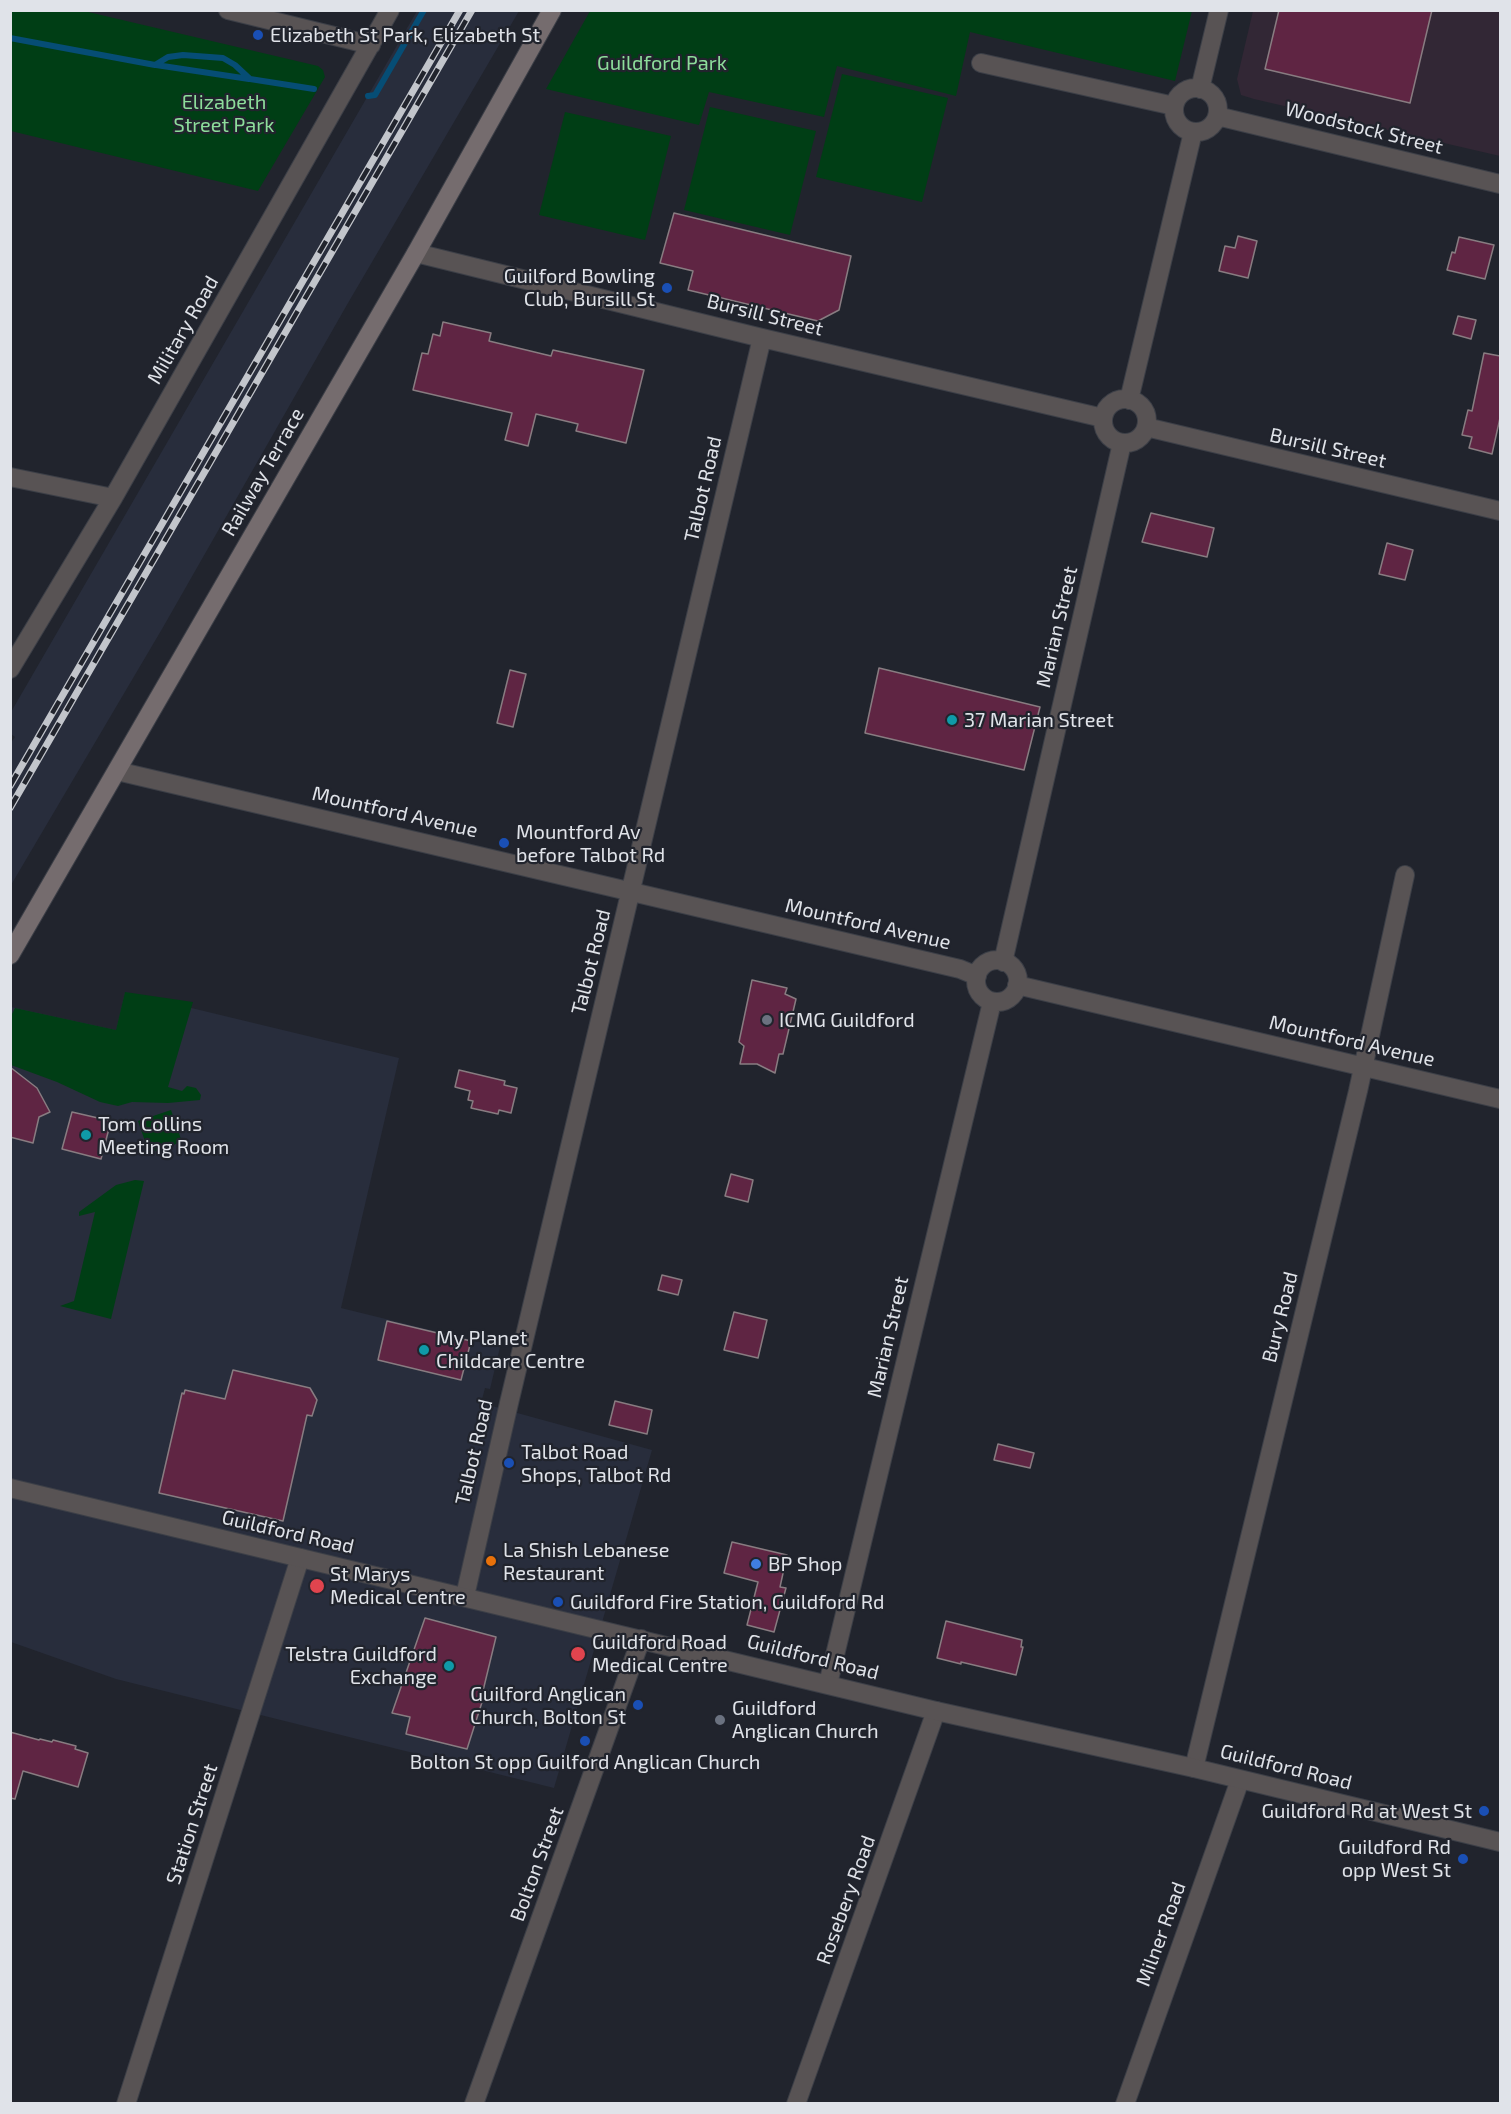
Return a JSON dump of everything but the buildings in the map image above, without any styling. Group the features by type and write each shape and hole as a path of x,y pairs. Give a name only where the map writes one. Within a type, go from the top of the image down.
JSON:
{"main road":[{"name":"Railway Terrace","path":"10,955 416,253 552,10"}],"street":[{"path":"228,10 370,45"},
{"name":"Military Road","path":"10,669 113,498 390,10"},
{"path":"1200,89 1219,10"},
{"path":"981,63 1174,106"},
{"path":"1193,88 1200,89 1206,91 1214,99 1217,104 1217,116 1205,130 1193,132 1180,126 1174,114 1174,106 1180,94 1193,88"},
{"name":"Woodstock Street","path":"1217,116 1500,184"},
{"path":"1129,400 1193,132"},
{"name":"Bursill Street","path":"416,253 762,338 1103,418"},
{"name":"Talbot Road","path":"465,1596 762,338"},
{"path":"1129,400 1144,410 1147,421 1140,438 1129,443 1122,443 1110,437 1103,425 1103,418 1115,402 1129,400"},
{"name":"Bursill Street","path":"1146,427 1500,511"},
{"name":"Marian Street","path":"1003,962 1122,443"},
{"path":"10,477 113,498"},
{"name":"Mountford Avenue","path":"117,771 960,969 977,976"},
{"name":"Bury Road","path":"1194,1768 1364,1067 1405,875"},
{"path":"990,962 1003,962 1013,968 1017,985 1011,997 992,1002 977,989 977,976 979,969 990,962"},
{"name":"Mountford Avenue","path":"1017,985 1500,1099"},
{"name":"Marian Street","path":"828,1684 992,1002"},
{"name":"Guildford Road","path":"10,1488 936,1711 1194,1768 1500,1842"},
{"name":"Station Street","path":"126,2103 300,1558"},
{"name":"Bolton Street","path":"474,2103 641,1639"},
{"name":"Rosebery Road","path":"796,2103 936,1711"},
{"name":"Milner Road","path":"1125,2103 1240,1780"}],"shaded area":[{"path":"417,11 519,11 348,303 162,629 11,885 10,744 15,737 11,734 11,712"},
{"path":"1253,11 1500,11 1500,156 1241,95 1237,79"},
{"path":"125,992 399,1058 341,1308 500,1347 490,1389 485,1388 481,1403 652,1450 554,1788 116,1679 11,1642 11,1007 116,1030"}],"green space":[{"name":"Elizabeth Street Park","path":"11,10 84,11 318,66 323,70 325,77 258,191 11,131"},
{"name":"Guildford Park","path":"590,11 1192,11 1175,81 970,32 956,96 837,66 824,117 709,92 699,125 546,89"},
{"path":"842,74 948,98 922,202 816,177"},
{"path":"710,107 816,131 790,235 684,210"},
{"path":"565,112 671,136 645,240 539,215"},
{"path":"125,992 193,1002 168,1087 182,1091 187,1086 196,1088 201,1095 200,1100 168,1103 132,1102 118,1106 100,1102 57,1082 11,1065 11,1016 15,1008 116,1030"},
{"path":"171,1110 182,1142 149,1153 138,1121"},
{"path":"135,1180 144,1181 111,1319 60,1306 74,1301 95,1212 79,1216 79,1212 116,1185"}],"waterway":[{"path":"368,96 375,95 424,10"},
{"path":"10,38 155,65 168,57 183,55 223,58 235,65 250,79 314,89"},
{"path":"156,65 249,79"}],"railway":[{"path":"10,786 460,10"},
{"path":"10,808 472,10"}],"place":[{"name":"Elizabeth St Park, Elizabeth St","path":"258,35"},
{"name":"Guilford Bowling Club, Bursill St","path":"667,288"},
{"name":"37 Marian Street","path":"952,720"},
{"name":"Mountford Av before Talbot Rd","path":"504,843"},
{"name":"ICMG Guildford","path":"767,1020"},
{"name":"Tom Collins Meeting Room","path":"86,1135"},
{"name":"My Planet Childcare Centre","path":"424,1350"},
{"name":"Talbot Road Shops, Talbot Rd","path":"509,1463"},
{"name":"La Shish Lebanese Restaurant","path":"491,1561"},
{"name":"BP Shop","path":"756,1564"},
{"name":"St Marys Medical Centre","path":"317,1586"},
{"name":"Guildford Fire Station, Guildford Rd","path":"558,1602"},
{"name":"Guildford Road Medical Centre","path":"578,1654"},
{"name":"Telstra Guildford Exchange","path":"449,1666"},
{"name":"Guilford Anglican Church, Bolton St","path":"638,1705"},
{"name":"Guildford Anglican Church","path":"720,1720"},
{"name":"Bolton St opp Guilford Anglican Church","path":"585,1741"},
{"name":"Guildford Rd at West St","path":"1484,1811"},
{"name":"Guildford Rd opp West St","path":"1463,1859"}]}
